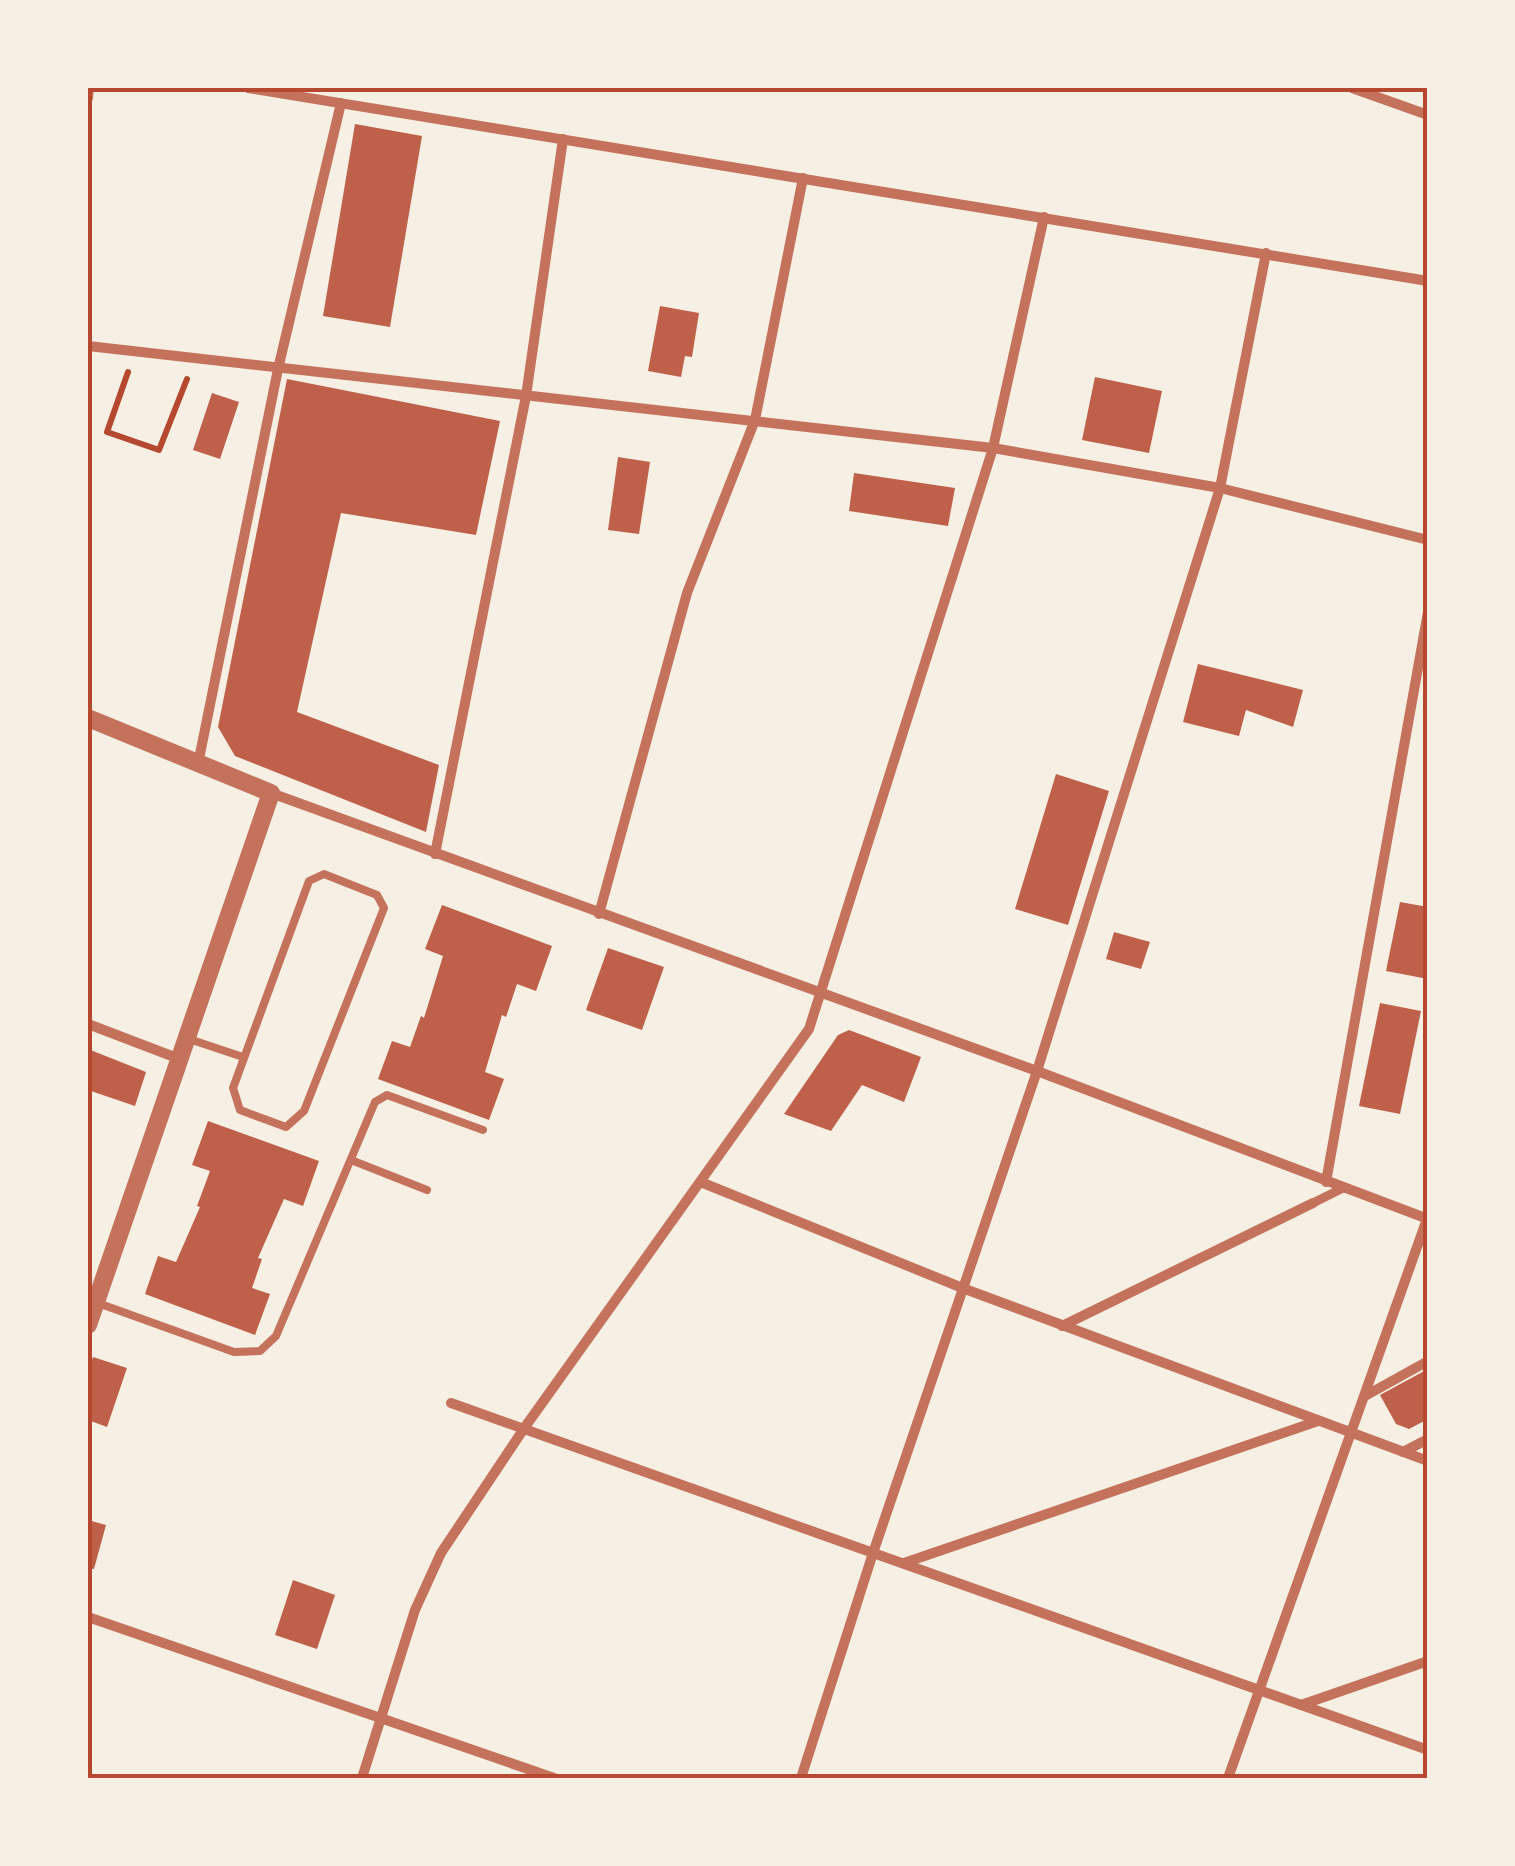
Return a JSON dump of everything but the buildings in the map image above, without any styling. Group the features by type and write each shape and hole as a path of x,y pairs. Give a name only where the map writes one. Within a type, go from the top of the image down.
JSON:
{"street":[{"path":"88,98 89,88"},
{"path":"248,88 1428,281"},
{"path":"1352,88 1428,115"},
{"path":"198,764 278,369 341,102"},
{"path":"435,854 526,396 563,139"},
{"path":"598,914 687,594 755,420 803,178"},
{"path":"362,1778 414,1610 442,1553 525,1427 703,1183 808,1029 993,448 1044,217"},
{"path":"801,1778 872,1553 1037,1071 1220,488 1266,253"},
{"path":"88,346 993,448 1220,488 1428,540"},
{"path":"1326,1182 1428,612"},
{"path":"88,718 271,794 818,995 1037,1071 1427,1219 1228,1778"},
{"path":"88,1325 92,1300 271,794"},
{"path":"88,1024 177,1058"},
{"path":"703,1183 965,1290 1428,1461"},
{"path":"1062,1326 1343,1188"},
{"path":"1364,1396 1428,1361"},
{"path":"452,1403 1428,1750"},
{"path":"903,1564 1320,1421"},
{"path":"1404,1452 1428,1439"},
{"path":"88,1617 554,1778"},
{"path":"1300,1705 1428,1661"}],"lane":[{"path":"324,874 377,895 384,908 296,1122 286,1127 240,1110 233,1088 244,1057 309,881 324,874"},
{"path":"186,1038 244,1057"},
{"path":"92,1300 234,1352 260,1351 276,1336 376,1102 387,1095 483,1130"},
{"path":"351,1160 427,1190"}],"path":[{"path":"136,351 106,430 159,450 194,358"}]}
